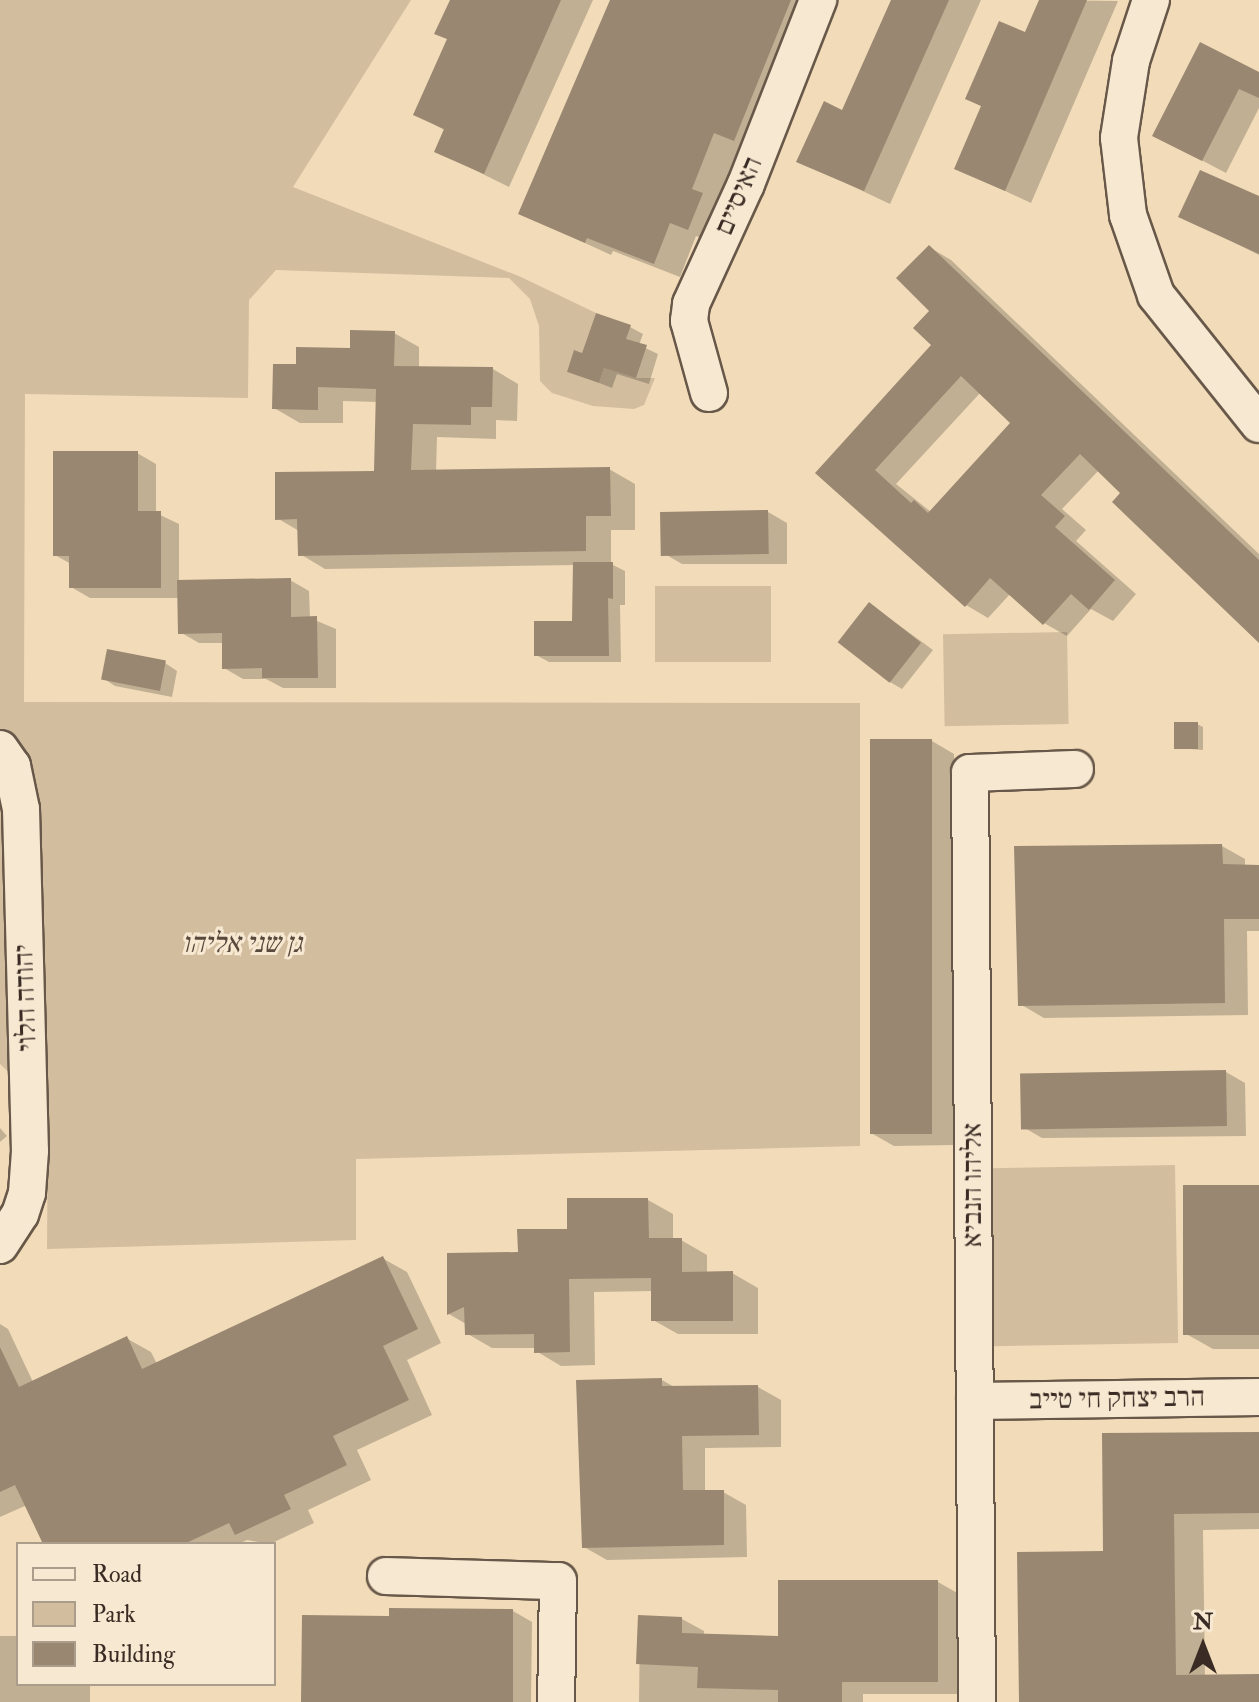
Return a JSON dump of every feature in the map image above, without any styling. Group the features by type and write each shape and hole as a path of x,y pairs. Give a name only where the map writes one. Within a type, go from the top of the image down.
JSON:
{"street":[{"name":"האיסיים","path":"709,393 689,321 691,304 746,184 818,0"},
{"path":"1151,0 1131,61 1119,138 1128,215 1156,295 1259,424"},
{"name":"יהודה הלוי","path":"0,749 12,766 21,809 30,1151 23,1204 10,1234 0,1245"},
{"name":"אליהו הנביא","path":"977,1702 970,773 1075,769"},
{"name":"הרב יצחק חי טייב","path":"975,1401 1259,1397"},
{"path":"386,1576 558,1581 556,1702"}],"green space":[{"name":"גן שני אליהו","path":"0,0 411,0 293,187 521,277 596,313 582,353 567,372 599,383 604,368 636,378 655,378 644,405 634,409 593,406 552,393 540,381 539,326 530,299 509,278 276,270 249,300 248,398 25,394 24,702 860,703 860,1146 356,1159 356,1240 47,1249 48,1109 0,1064"},
{"path":"655,586 771,586 771,662 655,662"},
{"path":"1067,632 1069,724 945,726 943,634"},
{"path":"1175,1165 1178,1343 994,1346 991,1168"}],"building":[{"path":"450,0 561,0 484,174 434,152 444,129 413,115 447,39 434,34"},
{"path":"610,0 791,0 734,141 714,133 692,189 703,193 688,230 670,223 654,264 587,238 585,243 518,214"},
{"path":"891,0 949,0 864,191 796,162 824,101 842,110"},
{"path":"1039,0 1087,0 1005,191 954,169 981,106 965,99 999,21 1025,32"},
{"path":"1200,42 1259,72 1259,98 1239,89 1202,161 1152,136"},
{"path":"1200,170 1259,196 1259,254 1178,217"},
{"path":"929,245 1259,560 1259,643 1112,502 1120,493 1080,454 1041,495 1065,516 1055,527 1115,580 1089,610 1071,594 1043,625 990,578 965,607 815,473 931,345 913,328 929,311 896,278","holes":["961,376 1010,423 928,513 914,500 911,503 875,470"]},
{"path":"596,313 631,325 626,339 647,345 636,378 604,368 599,383 567,372 574,350 582,353"},
{"path":"350,330 395,331 394,366 493,367 492,407 471,407 471,425 413,424 411,470 610,467 611,516 586,516 586,551 298,556 297,519 275,520 275,472 374,471 376,389 318,387 318,410 272,409 273,364 296,364 296,347 350,348"},
{"path":"53,451 138,451 138,511 161,511 161,588 69,588 69,556 53,556"},
{"path":"768,510 769,554 661,556 660,512"},
{"path":"573,562 613,562 613,599 608,598 609,656 534,656 534,621 572,621"},
{"path":"291,578 291,617 317,616 318,678 262,678 262,668 222,669 222,633 178,634 177,580"},
{"path":"869,602 921,643 890,683 838,642"},
{"path":"107,649 166,660 160,691 101,679"},
{"path":"1174,722 1198,722 1198,749 1174,749"},
{"path":"870,739 932,739 932,1134 870,1134"},
{"path":"1222,844 1223,864 1259,865 1259,919 1224,919 1225,1003 1018,1006 1014,846"},
{"path":"1226,1070 1227,1126 1021,1130 1020,1074"},
{"path":"1183,1185 1259,1185 1259,1335 1183,1335"},
{"path":"567,1198 648,1198 649,1238 682,1238 682,1272 733,1271 733,1321 651,1321 651,1278 569,1279 570,1352 534,1353 534,1334 465,1335 464,1307 447,1315 447,1253 518,1252 517,1229 567,1229"},
{"path":"383,1256 418,1329 383,1346 409,1400 333,1436 347,1465 284,1495 291,1509 235,1535 229,1523 188,1542 42,1542 15,1485 0,1492 0,1347 19,1387 127,1336 142,1369"},
{"path":"662,1378 662,1386 758,1385 759,1435 682,1436 683,1490 724,1490 724,1545 582,1548 576,1380"},
{"path":"1259,1432 1259,1513 1174,1514 1176,1675 1259,1674 1259,1702 1019,1702 1017,1552 1103,1551 1102,1433"},
{"path":"778,1580 938,1580 938,1682 842,1682 842,1702 778,1702 778,1690 697,1688 698,1667 636,1664 638,1615 682,1617 682,1633 778,1636"},
{"path":"389,1608 513,1609 513,1702 301,1702 302,1615 389,1616"}]}
